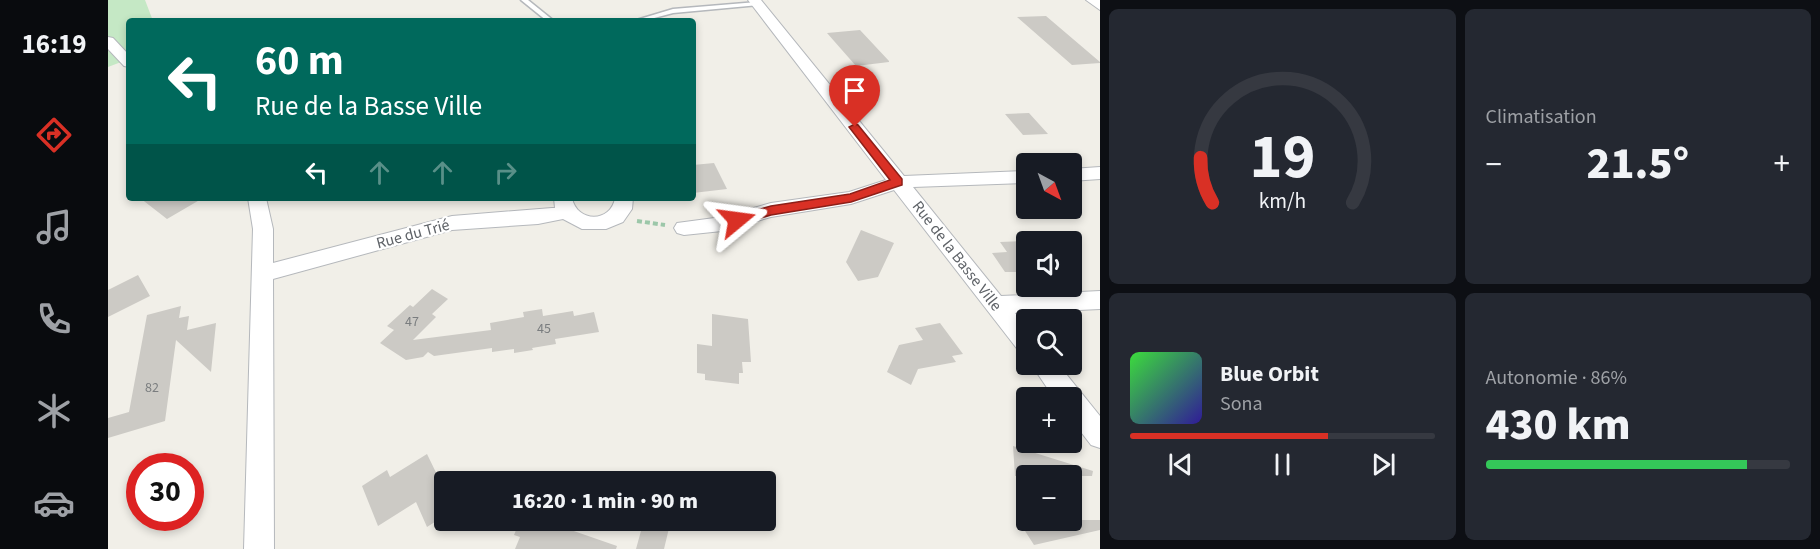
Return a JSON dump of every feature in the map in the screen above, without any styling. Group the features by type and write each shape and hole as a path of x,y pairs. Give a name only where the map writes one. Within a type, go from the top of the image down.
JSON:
{"street":[{"path":"1092,0 1100,6"},
{"name":"Rue de la Basse Ville","path":"755,2 1016,330"},
{"path":"108,41 126,60"},
{"path":"1082,174 1100,173"},
{"path":"684,228 722,224 771,210 851,198 898,182 1016,177"},
{"path":"258,201 262,218 259,549"},
{"path":"615,217 623,207 624,201"},
{"name":"Rue du Trié","path":"262,274 452,223 482,219 540,218 565,205 576,220 589,223 603,222 615,217"},
{"path":"996,305 1100,300"},
{"path":"1051,375 1061,387"},
{"path":"1082,414 1100,436"}],"lane":[{"path":"524,0 547,18"},
{"path":"646,18 674,10 755,2"}],"path":[{"path":"615,217 684,228"}],"green space":[{"path":"108,0 145,0 152,18 126,18 126,60 108,67"}],"building":[{"path":"1046,16 1100,63 1072,65 1017,17"},
{"path":"860,30 889,62 856,66 827,33"},
{"path":"1029,113 1048,134 1023,135 1005,114"},
{"path":"714,163 727,189 696,193 696,165"},
{"path":"144,201 198,201 167,219"},
{"path":"861,230 894,243 878,277 858,281 846,262"},
{"path":"1016,241 1016,272 1005,272 992,253 1007,252 1000,242"},
{"path":"138,275 150,296 108,317 108,290"},
{"path":"432,289 448,299 432,314 436,317 413,340 491,330 490,323 524,317 523,312 542,309 543,316 573,311 574,316 594,312 599,332 555,339 556,344 514,353 514,349 492,352 492,348 434,356 428,352 423,357 406,360 380,343 394,330 387,326 410,305 413,307"},
{"path":"181,306 179,318 189,316 187,330 216,323 211,372 176,340 165,421 108,438 108,418 129,412 147,315"},
{"path":"712,314 748,319 751,362 742,362 743,373 739,373 739,384 705,380 705,374 697,373 697,344 712,346"},
{"path":"940,323 963,354 952,356 956,362 918,369 911,385 887,372 899,345 923,340 915,328"},
{"path":"1013,446 1016,447 1016,453 1035,453 1074,465 1016,465 1015,476"},
{"path":"427,454 435,471 434,522 427,527 416,502 378,526 362,486 387,470 390,477"},
{"path":"1082,468 1093,471 1092,476 1082,476"},
{"path":"1082,520 1100,520 1100,530 1034,545 1025,531 1082,531"},
{"path":"516,531 574,531 617,546 616,549 515,549 520,537 514,535"},
{"path":"641,531 668,531 664,549 636,549"}],"route":[{"path":"737,220 771,210 851,198 898,182 855,127"}]}
